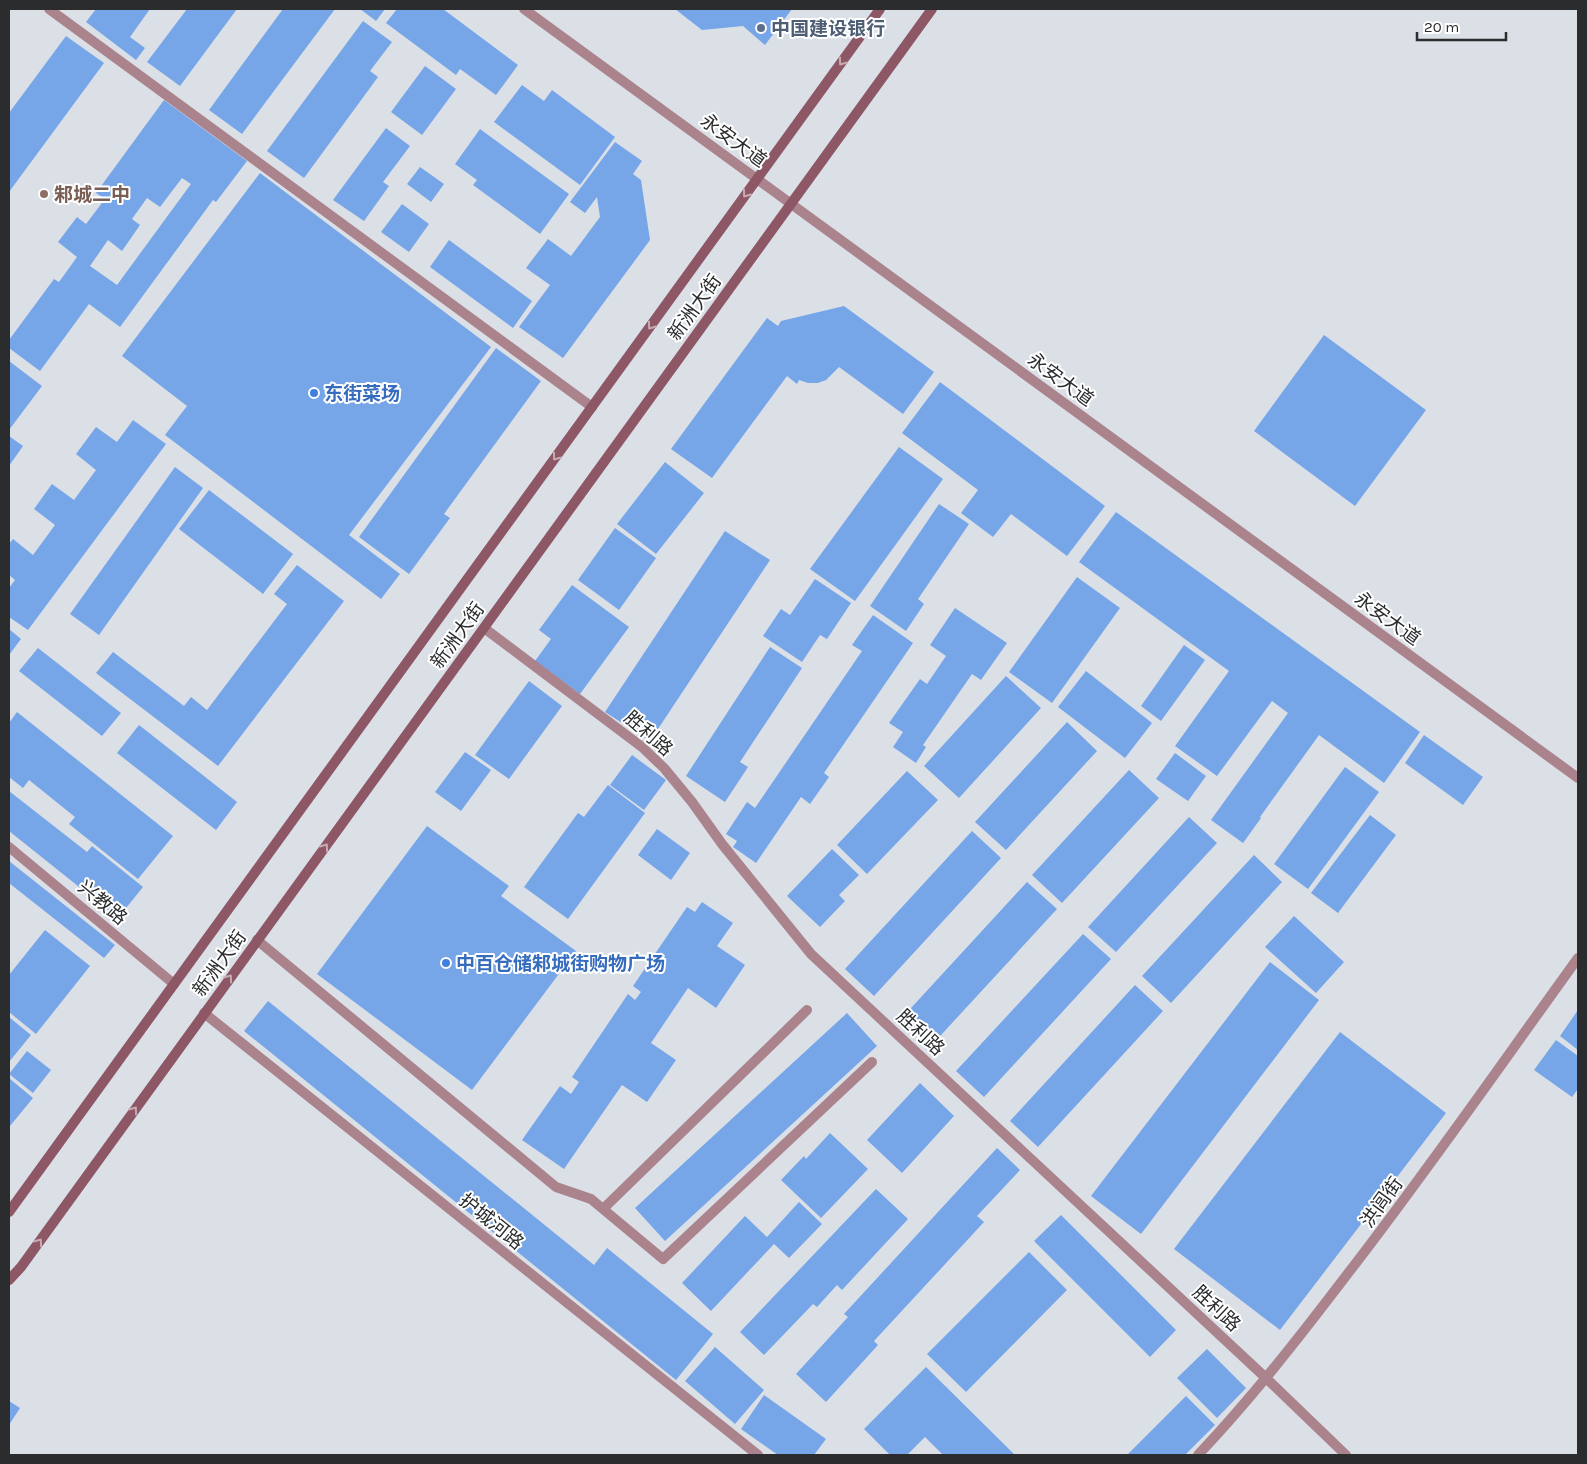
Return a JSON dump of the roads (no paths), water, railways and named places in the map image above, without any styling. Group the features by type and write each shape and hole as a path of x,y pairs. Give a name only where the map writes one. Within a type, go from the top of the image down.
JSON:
{"main road":[{"name":"新洲大街","path":"9,1212 880,9"},
{"name":"新洲大街","path":"9,1280 932,9"}],"street":[{"path":"49,9 592,407"},
{"name":"永安大道","path":"524,9 1578,778"},
{"name":"胜利路","path":"484,628 642,746 670,775 692,802 722,844 811,954 1266,1378 1346,1455"},
{"name":"兴教路","path":"9,847 174,984"},
{"path":"257,940 556,1187 591,1199 662,1259 872,1062"},
{"name":"洪闾街","path":"1198,1455 1235,1416 1310,1324 1389,1220 1578,958"},
{"path":"603,1209 807,1010"},
{"name":"护城河路","path":"204,1013 758,1455"}],"place":[{"name":"中国建设银行","path":"761,28"},
{"name":"邾城二中","path":"44,194"},
{"name":"东街菜场","path":"314,393"},
{"name":"中百仓储邾城街购物广场","path":"446,963"}]}
